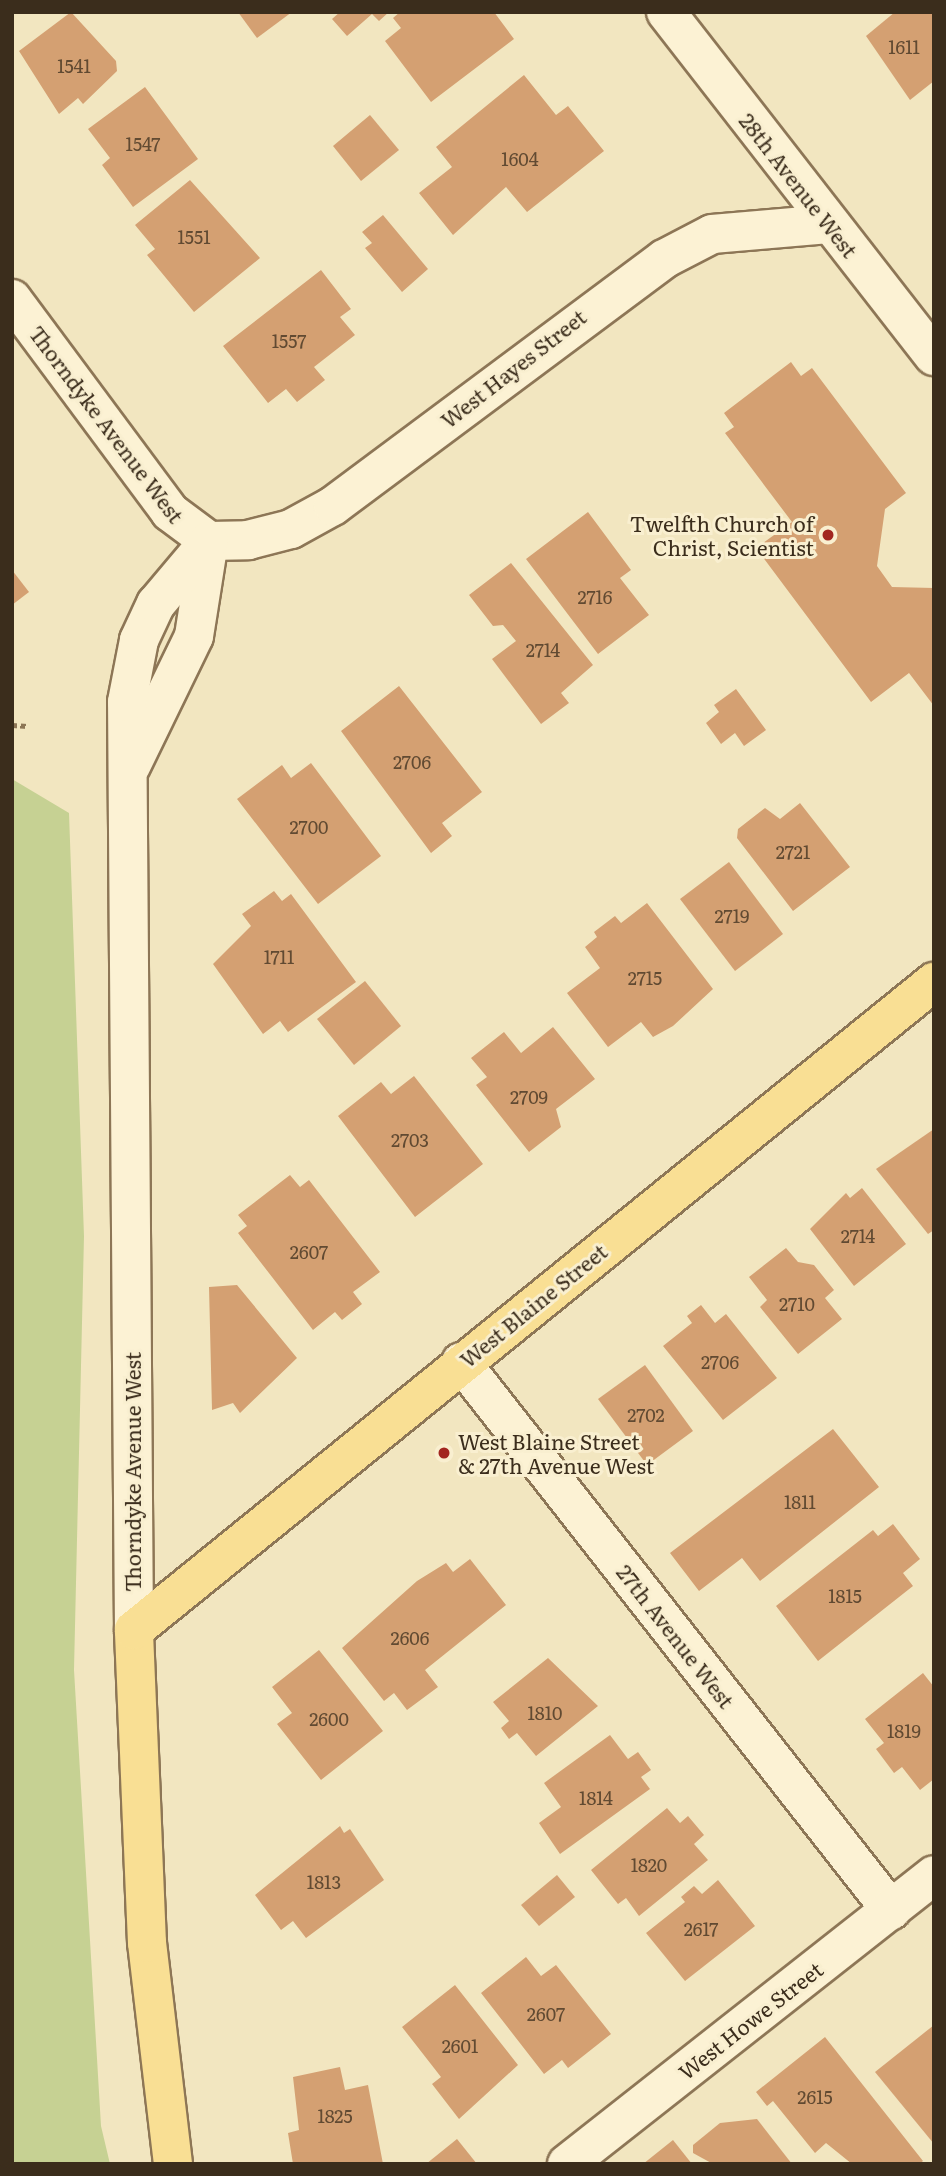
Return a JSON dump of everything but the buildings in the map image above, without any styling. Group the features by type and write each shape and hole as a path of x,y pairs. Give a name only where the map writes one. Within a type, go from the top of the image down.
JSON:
{"main road":[{"name":"West Blaine Street","path":"134,1630 461,1362 934,982"},
{"name":"Thorndyke Avenue West","path":"134,1630 147,1943 173,2164"}],"street":[{"name":"28th Avenue West","path":"666,12 829,224 932,351"},
{"name":"West Hayes Street","path":"209,541 282,532 333,506 568,325 700,240 829,224"},
{"name":"Thorndyke Avenue West","path":"12,299 170,512 209,541 194,636 126,778 134,1630"},
{"name":"27th Avenue West","path":"461,1362 891,1910"},
{"name":"West Howe Street","path":"567,2164 934,1875"}],"path":[{"path":"12,725 28,726"}],"green space":[{"path":"12,779 69,813 84,1236 74,1670 101,2126 110,2164 12,2164"}],"place":[{"name":"Twelfth Church of Christ, Scientist","path":"828,535"},
{"name":"West Blaine Street & 27th Avenue West","path":"444,1453"}]}
